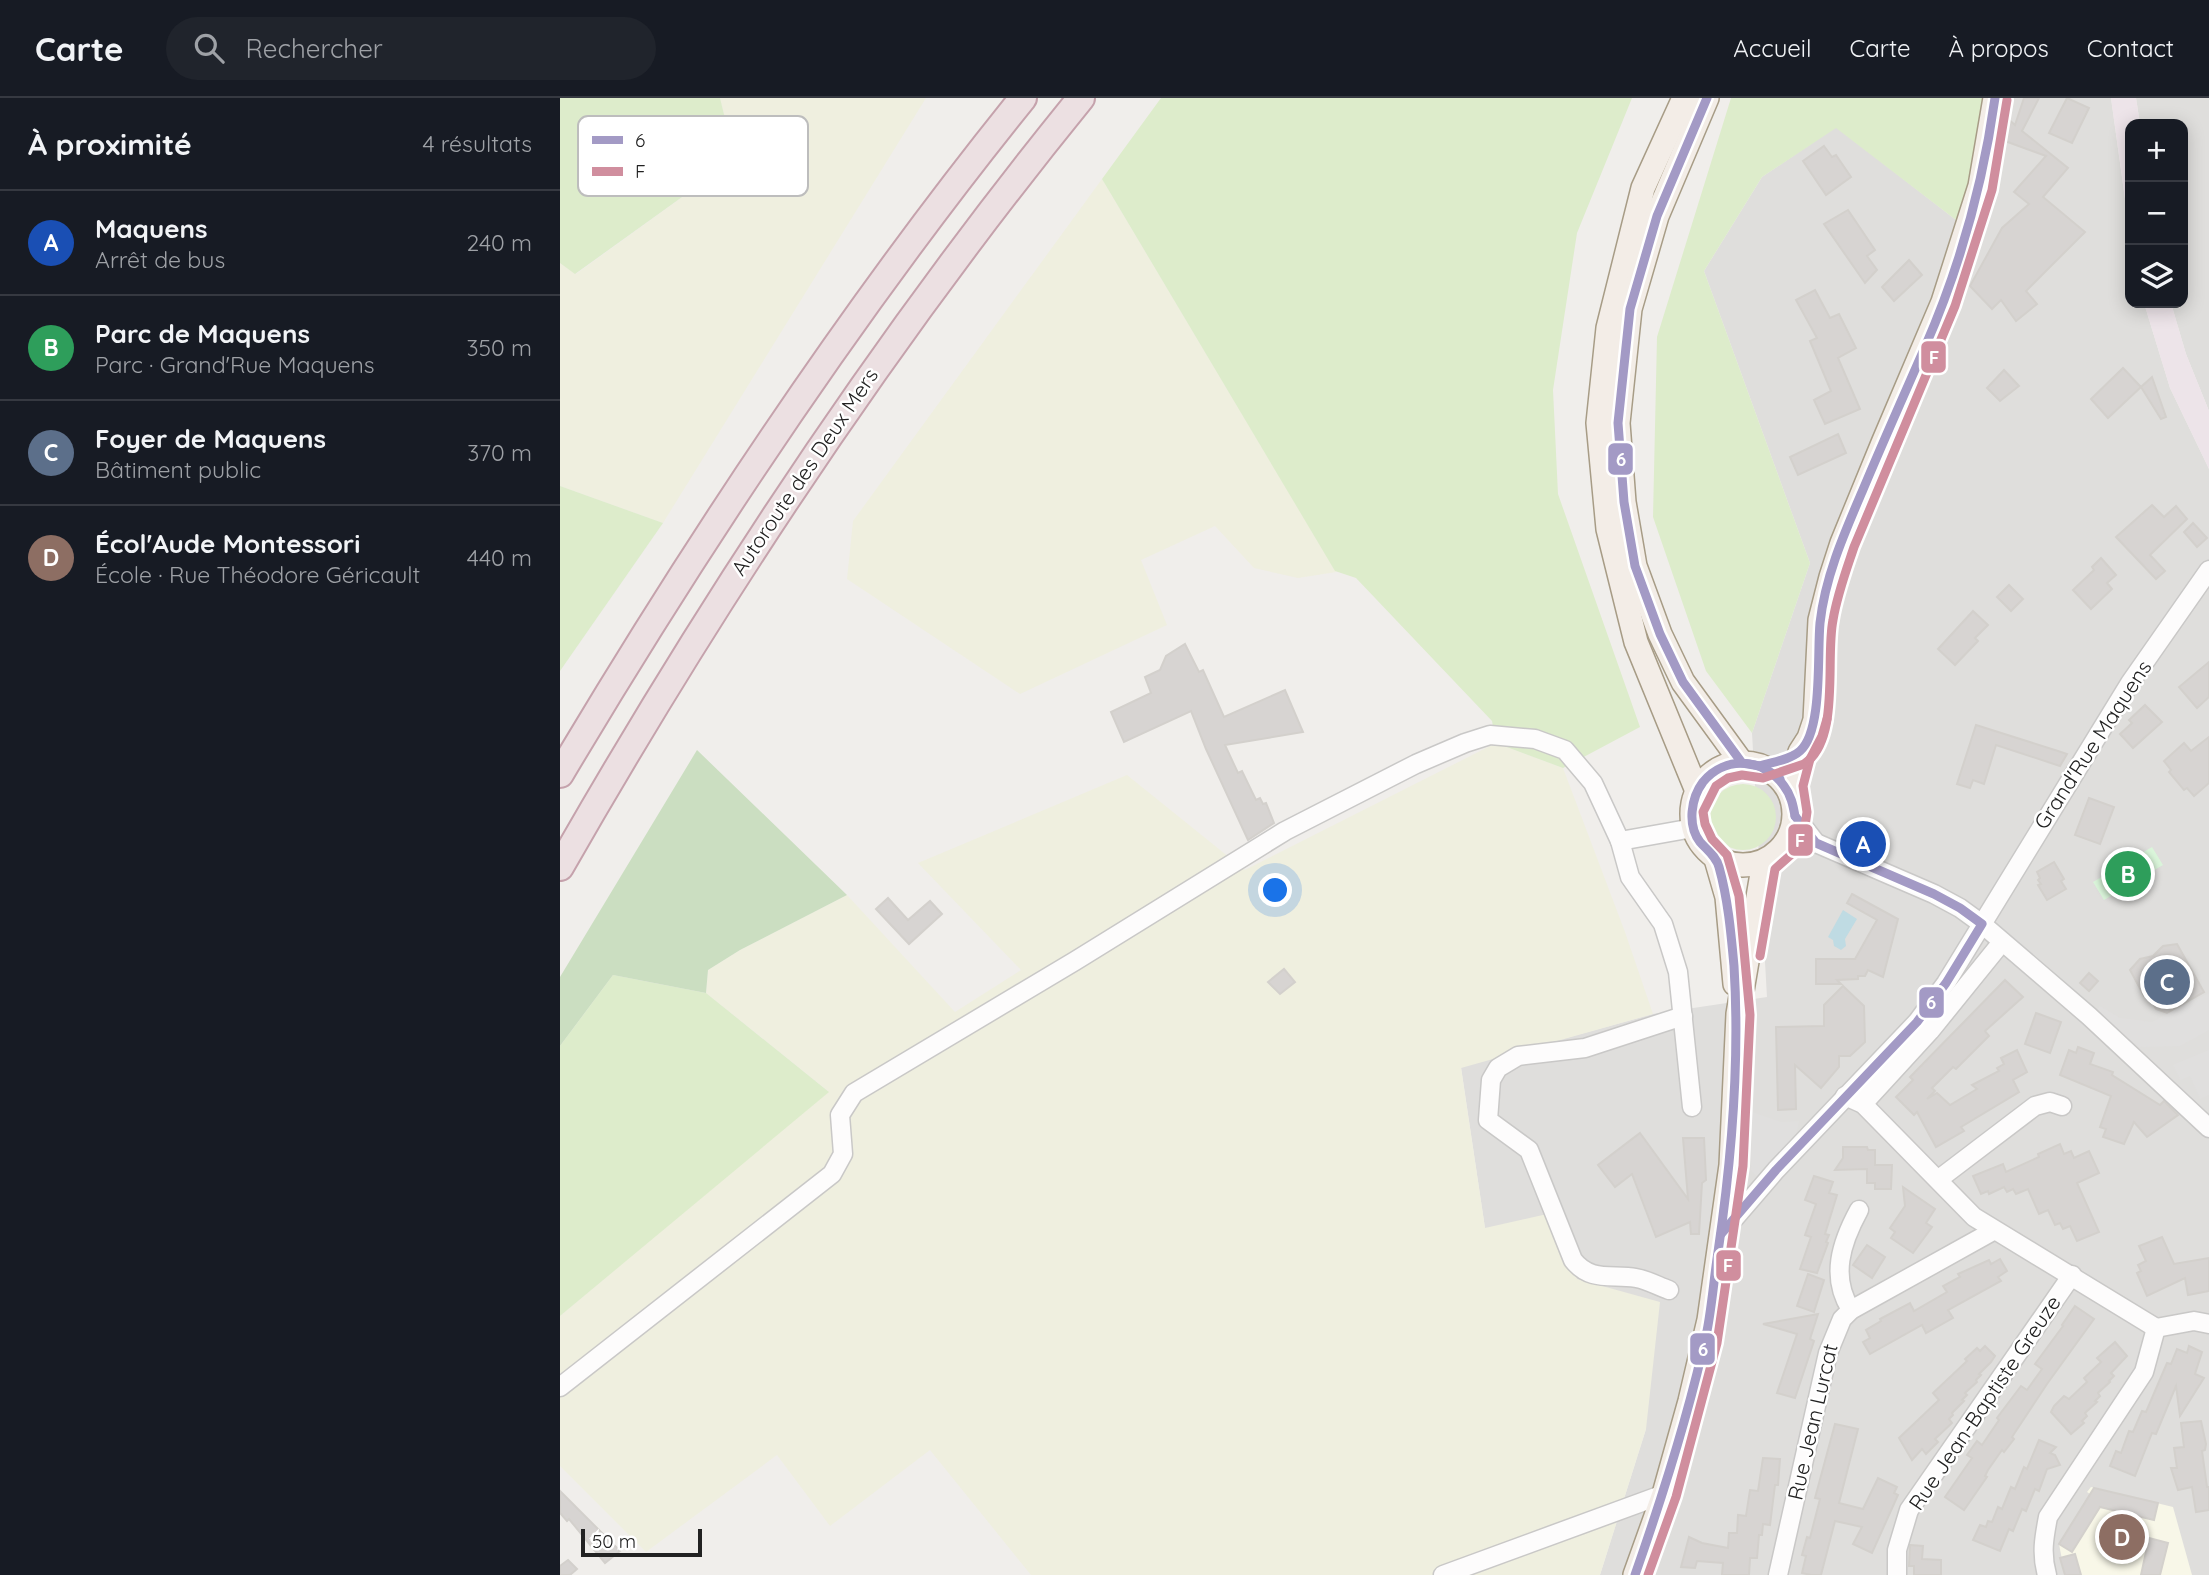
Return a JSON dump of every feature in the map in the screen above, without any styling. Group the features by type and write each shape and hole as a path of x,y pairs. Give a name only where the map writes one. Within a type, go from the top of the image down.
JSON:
{"highway":[{"path":"560,774 648,629 806,387 888,271 1023,98"},
{"name":"Autoroute des Deux Mers","path":"560,867 664,687 830,432 968,242 1082,98"}],"main road":[{"path":"1684,98 1643,188 1608,328 1598,423 1608,528 1636,642 1697,791"},
{"path":"1707,98 1657,216 1630,309 1618,423 1624,502 1635,566 1660,634 1683,682 1751,764 1777,775 1789,790 1794,804 1795,816 1791,834 1783,846 1764,862 1740,866 1716,859 1702,846 1693,828 1692,811 1697,791 1707,778 1723,767 1751,764 1800,751"},
{"path":"1789,790 1800,751 1809,738 1815,720 1820,620 1831,578 1873,466 1943,302 1980,186 1995,98"},
{"path":"1716,859 1727,897 1738,1014"},
{"path":"1635,1575 1664,1494 1709,1320 1731,1165 1738,1014 1764,862"}],"street":[{"name":"Grand'Rue Maquens","path":"1721,1234 1776,1170 1917,1022 1946,983 2130,683 2209,570"},
{"path":"560,1387 832,1174 843,1154 840,1115 855,1093 1285,831 1416,764 1490,735 1535,739 1565,750 1593,783 1620,841 1630,877 1663,925 1678,972 1692,1107"},
{"path":"1795,816 1816,843"},
{"path":"1620,841 1693,828"},
{"path":"1783,846 1816,843 1960,908 2088,1016 2209,1128"},
{"path":"1863,1104 1930,1031 2003,942"},
{"path":"1669,1290 1639,1278 1593,1275 1581,1271 1573,1260 1529,1150 1488,1120 1491,1080 1498,1068 1518,1056 1585,1048 1683,1016"},
{"path":"1845,1096 1863,1104 1974,1217 1993,1231 2072,1275 2157,1328 2194,1321 2209,1324"},
{"path":"1939,1179 2035,1106 2050,1102 2062,1106"},
{"path":"1852,1310 1841,1294 1839,1273 1848,1230 1859,1210"},
{"name":"Rue Jean Lurcat","path":"1778,1575 1828,1353 1842,1319 1852,1310 1993,1231"},
{"name":"Rue Jean-Baptiste Greuze","path":"1897,1575 1897,1550 1909,1510 2072,1275"},
{"path":"2047,1575 2042,1542 2048,1517 2144,1372 2157,1328"},
{"path":"1443,1575 1664,1494"}],"shaded area":[{"path":"1983,98 2111,98 2125,199 2125,308 2146,308 2170,388 2209,469 2209,1575 1600,1575 1646,1429 1577,1279 1485,1228 1461,1067 1653,1014 1767,997 1752,733 1810,563 1704,271 1762,177 1836,127 1956,220 1982,116"},
{"path":"2111,98 2136,98 2139,119 2125,119 2125,199"},
{"path":"2136,98 2209,98 2209,411 2186,354 2172,308 2188,308 2188,119 2139,119"},
{"path":"2146,308 2172,308 2186,354 2209,411 2209,469 2170,388"},
{"path":"2209,993 2209,1030 2180,1046 2139,1047 2095,1011 2100,1006 2120,1018 2152,1022"},
{"path":"2209,1050 2209,1095 2200,1099 2190,1076 2180,1080 2173,1065"},
{"path":"1752,1112 1781,1122 1799,1121 1795,1140 1759,1179 1751,1170"},
{"path":"2091,1487 2173,1507 2192,1575 2065,1575 2059,1544 2090,1494 2087,1492"}],"green space":[{"path":"560,98 720,98 724,116 578,116 578,196 684,196 575,274 560,263"},
{"path":"720,98 926,98 663,523 560,486 560,263 576,274 684,196 808,196 808,116 724,116"},
{"path":"1161,98 1632,98 1577,233 1553,390 1558,494 1640,727 1563,768 1496,743 1492,721 1356,578 1335,571 1102,179"},
{"path":"1731,98 1983,98 1975,172 1956,220 1836,128 1762,177 1704,271 1810,563 1752,733 1706,671 1653,517 1657,337"},
{"path":"1102,179 1336,572 1298,578 1254,568 1215,526 1141,560 1167,625 1020,694 847,579 853,521"},
{"path":"560,486 663,523 560,671"},
{"path":"1496,743 1563,768 1653,1014 1461,1068 1485,1228 1556,1212 1577,1279 1660,1302 1646,1429 1600,1575 1031,1575 930,1450 830,1526 777,1455 646,1552 560,1466 560,1380 563,1375 560,1372 560,1316 828,1091 706,993 708,970 740,950 847,895 955,1012 1021,970 918,863 1127,775 1245,870"},
{"path":"697,750 847,895 740,950 708,970 706,993 613,975 560,1046 560,977"},
{"path":"1749,784 1767,793 1774,804 1774,830 1767,841 1756,848 1737,850 1719,841 1712,830 1710,811 1719,793 1730,786"},
{"path":"2152,847 2163,865 2104,900 2093,882"},
{"path":"613,975 706,993 829,1092 560,1316 560,1046"}],"water":[{"path":"1843,910 1857,919 1845,939 1846,946 1841,950 1834,946 1833,940 1828,937"}],"building":[{"path":"2024,98 2039,98 2022,131 2068,168 2043,197 2085,232 2026,291 2037,304 2016,321 2001,300 1992,309 1970,286 2002,228 2029,204 2014,192 2046,156 2005,141 2008,119 2015,125"},
{"path":"2067,98 2089,108 2072,143 2049,133"},
{"path":"1824,146 1832,157 1836,155 1851,177 1826,195 1803,161"},
{"path":"1848,210 1875,250 1867,256 1877,270 1865,283 1824,224"},
{"path":"1909,260 1922,275 1894,301 1882,287"},
{"path":"1815,290 1830,318 1839,314 1856,348 1838,358 1860,409 1825,424 1814,400 1831,391 1810,341 1817,338 1796,300"},
{"path":"2123,368 2141,387 2108,418 2091,399"},
{"path":"2004,370 2019,386 2000,401 1987,388"},
{"path":"2152,377 2166,417 2161,419 2141,387"},
{"path":"1838,434 1846,453 1798,475 1790,457"},
{"path":"2152,505 2164,517 2176,506 2187,519 2150,555 2165,571 2156,579 2116,537"},
{"path":"2193,523 2207,538 2197,547 2184,532"},
{"path":"2101,558 2116,575 2107,583 2112,589 2091,609 2073,590 2094,570 2092,567"},
{"path":"2009,585 2023,599 2011,611 1997,597"},
{"path":"1973,611 1988,625 1975,638 1978,641 1955,665 1938,649"},
{"path":"1185,644 1199,672 1203,670 1224,717 1285,690 1303,732 1225,745 1238,773 1242,771 1256,800 1260,798 1263,804 1266,803 1274,823 1248,840 1191,711 1124,742 1111,712 1151,693 1145,677 1160,670 1166,656"},
{"path":"2209,662 2209,697 2197,708 2179,687"},
{"path":"2145,705 2162,722 2133,748 2120,734 2132,723 2129,720"},
{"path":"1976,725 2067,754 2060,766 1996,745 1984,784 1973,780 1970,788 1957,784"},
{"path":"2209,737 2209,783 2194,796 2187,788 2184,790 2169,772 2171,770 2164,761 2184,743 2191,751"},
{"path":"2089,798 2114,807 2100,844 2075,835"},
{"path":"2054,862 2064,879 2061,881 2066,889 2047,900 2038,885 2041,884 2037,872"},
{"path":"1852,894 1898,919 1883,977 1868,970 1865,976 1858,976 1858,979 1837,980 1841,984 1816,984 1816,959 1855,959 1877,920 1847,903"},
{"path":"888,898 908,920 930,901 942,914 909,944 876,909"},
{"path":"2177,944 2204,992 2167,1013 2156,1009 2148,994 2144,996 2130,970 2140,959 2153,956 2163,946"},
{"path":"1284,969 1295,982 1280,994 1268,982"},
{"path":"2089,973 2098,981 2089,991 2080,983"},
{"path":"2005,980 2023,997 1985,1031 1989,1036 1956,1069 1953,1067 1932,1088 1935,1091 1927,1099 1937,1093 1950,1105 1977,1089 1972,1085 1999,1071 1997,1068 2004,1064 2001,1058 2017,1050 2027,1072 2013,1080 2019,1092 1961,1127 1964,1131 1936,1147 1917,1112 1914,1115 1896,1097 1913,1080 1910,1077"},
{"path":"1843,986 1864,1006 1865,1042 1850,1056 1839,1056 1839,1067 1821,1088 1795,1065 1796,1109 1778,1110 1776,1027 1824,1026 1824,1005"},
{"path":"2036,1013 2061,1022 2050,1053 2025,1044"},
{"path":"2078,1047 2094,1053 2090,1064 2113,1072 2112,1075 2160,1105 2164,1101 2178,1115 2147,1137 2134,1122 2124,1144 2103,1137 2106,1129 2100,1127 2111,1096 2060,1075 2069,1050 2076,1053"},
{"path":"1640,1133 1688,1199 1683,1138 1704,1138 1706,1180 1702,1183 1699,1234 1691,1234 1690,1222 1656,1237 1632,1174 1615,1187 1598,1165"},
{"path":"2060,1144 2064,1154 2071,1151 2074,1158 2089,1151 2099,1173 2077,1183 2099,1232 2077,1241 2070,1226 2063,1229 2060,1223 2055,1225 2048,1210 2039,1214 2028,1189 2016,1194 2013,1189 2007,1192 2004,1187 1989,1194 1988,1191 1981,1194 1973,1176 2003,1164 2006,1172"},
{"path":"1843,1147 1867,1147 1868,1150 1875,1150 1875,1165 1892,1165 1891,1189 1875,1189 1875,1183 1867,1183 1867,1169 1835,1170 1843,1158"},
{"path":"1814,1176 1833,1182 1829,1193 1837,1195 1825,1234 1829,1235 1826,1242 1828,1243 1817,1273 1800,1269 1811,1237 1805,1235 1816,1204 1805,1200"},
{"path":"1903,1187 1935,1209 1926,1223 1932,1227 1913,1253 1891,1238 1895,1232 1890,1228 1905,1206"},
{"path":"2162,1237 2174,1264 2209,1258 2209,1291 2188,1295 2185,1278 2147,1296 2137,1273 2141,1271 2138,1265 2146,1261 2139,1246"},
{"path":"1867,1245 1885,1257 1872,1278 1853,1265"},
{"path":"2000,1259 2007,1271 1998,1277 2001,1281 1948,1310 1953,1318 1926,1333 1922,1325 1870,1354 1863,1342 1870,1338 1866,1330 1881,1321 1880,1319 1910,1303 1914,1311 1947,1292 1943,1286 1960,1277 1958,1274 1989,1260 1991,1264"},
{"path":"1808,1274 1824,1280 1814,1312 1797,1306"},
{"path":"2075,1306 2094,1319 2047,1384 2012,1437 2014,1439 2004,1452 2002,1450 1988,1470 1985,1476 1987,1477 1964,1510 1945,1497 1972,1458 1967,1455 1977,1441 1982,1445 1999,1420 1997,1418 2021,1386 2027,1390 2042,1369 2035,1364"},
{"path":"1818,1314 1810,1339 1814,1341 1795,1398 1777,1393 1797,1334 1763,1324"},
{"path":"2115,1342 2127,1356 2111,1373 2114,1376 2098,1393 2100,1396 2095,1401 2097,1402 2085,1413 2087,1416 2082,1421 2084,1423 2071,1434 2051,1412 2064,1396 2069,1399 2087,1382 2084,1378 2101,1362 2097,1358"},
{"path":"1985,1346 1995,1356 1979,1374 1981,1375 1977,1382 1965,1393 1967,1395 1962,1400 1964,1401 1949,1419 1952,1423 1935,1439 1938,1442 1926,1454 1922,1449 1912,1460 1899,1438 1939,1400 1933,1393 1977,1348 1980,1351"},
{"path":"2189,1346 2202,1352 2195,1374 2204,1378 2180,1416 2176,1386 2156,1434 2152,1433 2135,1476 2110,1466 2116,1451 2121,1453 2129,1431 2133,1432 2142,1411 2146,1412 2167,1363 2171,1364 2177,1349 2187,1353"},
{"path":"2201,1421 2206,1444 2205,1450 2202,1451 2209,1487 2209,1510 2196,1512 2192,1487 2178,1490 2171,1468 2177,1468 2174,1448 2184,1447 2181,1423"},
{"path":"1835,1424 1858,1429 1839,1503 1863,1509 1878,1478 1897,1487 1894,1493 1898,1495 1872,1553 1853,1544 1862,1527 1835,1521 1821,1575 1811,1575 1802,1573 1806,1556 1802,1555 1807,1537 1810,1538 1820,1499 1815,1498"},
{"path":"2039,1440 2056,1447 2050,1453 2055,1455 2060,1465 2047,1469 2039,1491 2035,1489 2026,1511 2022,1509 2013,1531 2009,1529 2000,1551 1973,1540 1980,1525 1986,1527 1988,1521 1992,1522 1998,1507 2002,1509 2011,1487 2015,1489 2024,1467 2027,1469"},
{"path":"1763,1458 1780,1459 1778,1485 1775,1485 1770,1525 1763,1524 1757,1558 1750,1558 1749,1575 1722,1575 1723,1563 1697,1561 1695,1568 1681,1567 1689,1537 1702,1543 1728,1548 1729,1533 1737,1533 1738,1515 1746,1516 1750,1490 1758,1491"},
{"path":"2094,1488 2158,1503 2154,1520 2100,1507 2072,1552 2059,1544"},
{"path":"560,1491 620,1551 605,1563 569,1519 567,1521 560,1513"},
{"path":"2149,1538 2168,1543 2160,1575 2141,1575"},
{"path":"1910,1545 1923,1546 1922,1559 1941,1560 1941,1575 1914,1575 1914,1566 1909,1566"},
{"path":"2075,1554 2081,1575 2065,1575 2060,1558"},
{"path":"568,1560 577,1569 570,1575 560,1575 560,1566"}],"transit line":[{"name":"6","path":"1707,98 1657,216 1630,309 1618,423 1624,502 1635,566 1660,634 1683,682 1742,763 1760,766 1780,779"},
{"name":"6","path":"1760,766 1796,754 1807,741 1812,727 1818,691 1820,623 1831,572 1949,286 1977,193 1995,98"},
{"name":"F","path":"1648,1575 1676,1497 1717,1343 1743,1166 1750,1015 1739,896 1727,855 1712,839 1703,812 1716,786 1728,778 1742,775 1763,778 1804,764 1816,752 1823,737 1829,697 1831,636 1839,592 1854,547 1955,306 1992,190 2007,100"},
{"name":"F","path":"1760,956 1775,869 1793,853 1804,833 1807,812 1803,786 1810,759 1827,719"},
{"name":"6","path":"1635,1575 1675,1454 1707,1331 1734,1109 1736,1002 1729,916 1718,863 1700,842 1693,828 1693,804 1699,788 1712,773 1722,767 1745,763 1756,765 1776,777 1788,793 1795,816"},
{"name":"6","path":"1721,1234 1776,1170 1917,1022 1946,983 1982,924 1934,894 1816,843 1795,816"}],"place":[{"name":"Maquens","path":"1863,844"},
{"name":"Parc de Maquens","path":"2128,874"},
{"name":"Foyer de Maquens","path":"2167,982"},
{"name":"Écol'Aude Montessori","path":"2122,1537"}]}
